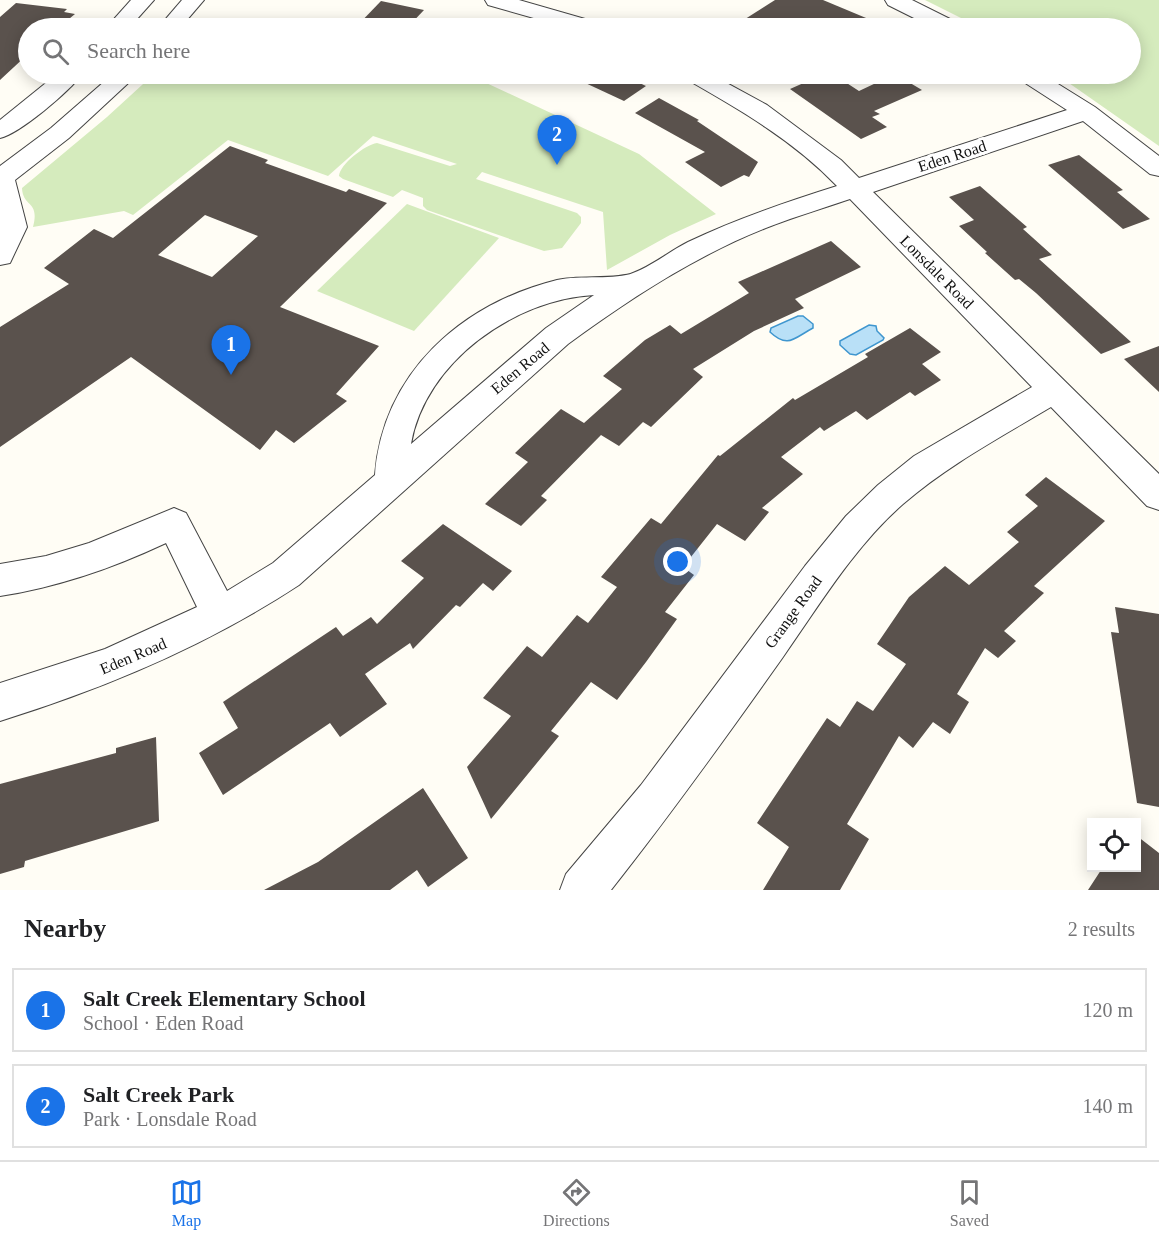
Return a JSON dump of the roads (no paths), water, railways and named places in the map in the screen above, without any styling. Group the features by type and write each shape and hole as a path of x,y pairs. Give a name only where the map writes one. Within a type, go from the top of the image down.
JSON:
{"street":[{"path":"126,18 143,0"},
{"path":"178,18 193,0"},
{"path":"496,0 557,18"},
{"path":"896,0 931,18"},
{"path":"0,131 58,84"},
{"path":"0,256 13,227 1,178 60,133 115,84"},
{"name":"Lonsdale Road","path":"712,84 758,110 832,166 1159,496"},
{"path":"1043,84 1086,112 1159,168"},
{"name":"Eden Road","path":"0,702 50,688 115,665 179,636 260,591 286,573 557,336 604,303 697,249 761,220 1086,112"},
{"path":"392,479 396,435 413,393 443,356 476,327 516,303 558,290 638,283"},
{"name":"Grange Road","path":"582,890 656,800 818,577 858,526 890,495 926,466 1055,389"},
{"path":"0,580 62,568 101,556 174,523 219,613"}],"water":[{"path":"803,316 813,324 813,328 787,341 770,332 771,328"},
{"path":"869,325 876,326 883,340 856,355 850,354 840,345 840,341"}],"place":[{"name":"Salt Creek Park","path":"557,165"},
{"name":"Salt Creek Elementary School","path":"231,375"}]}
